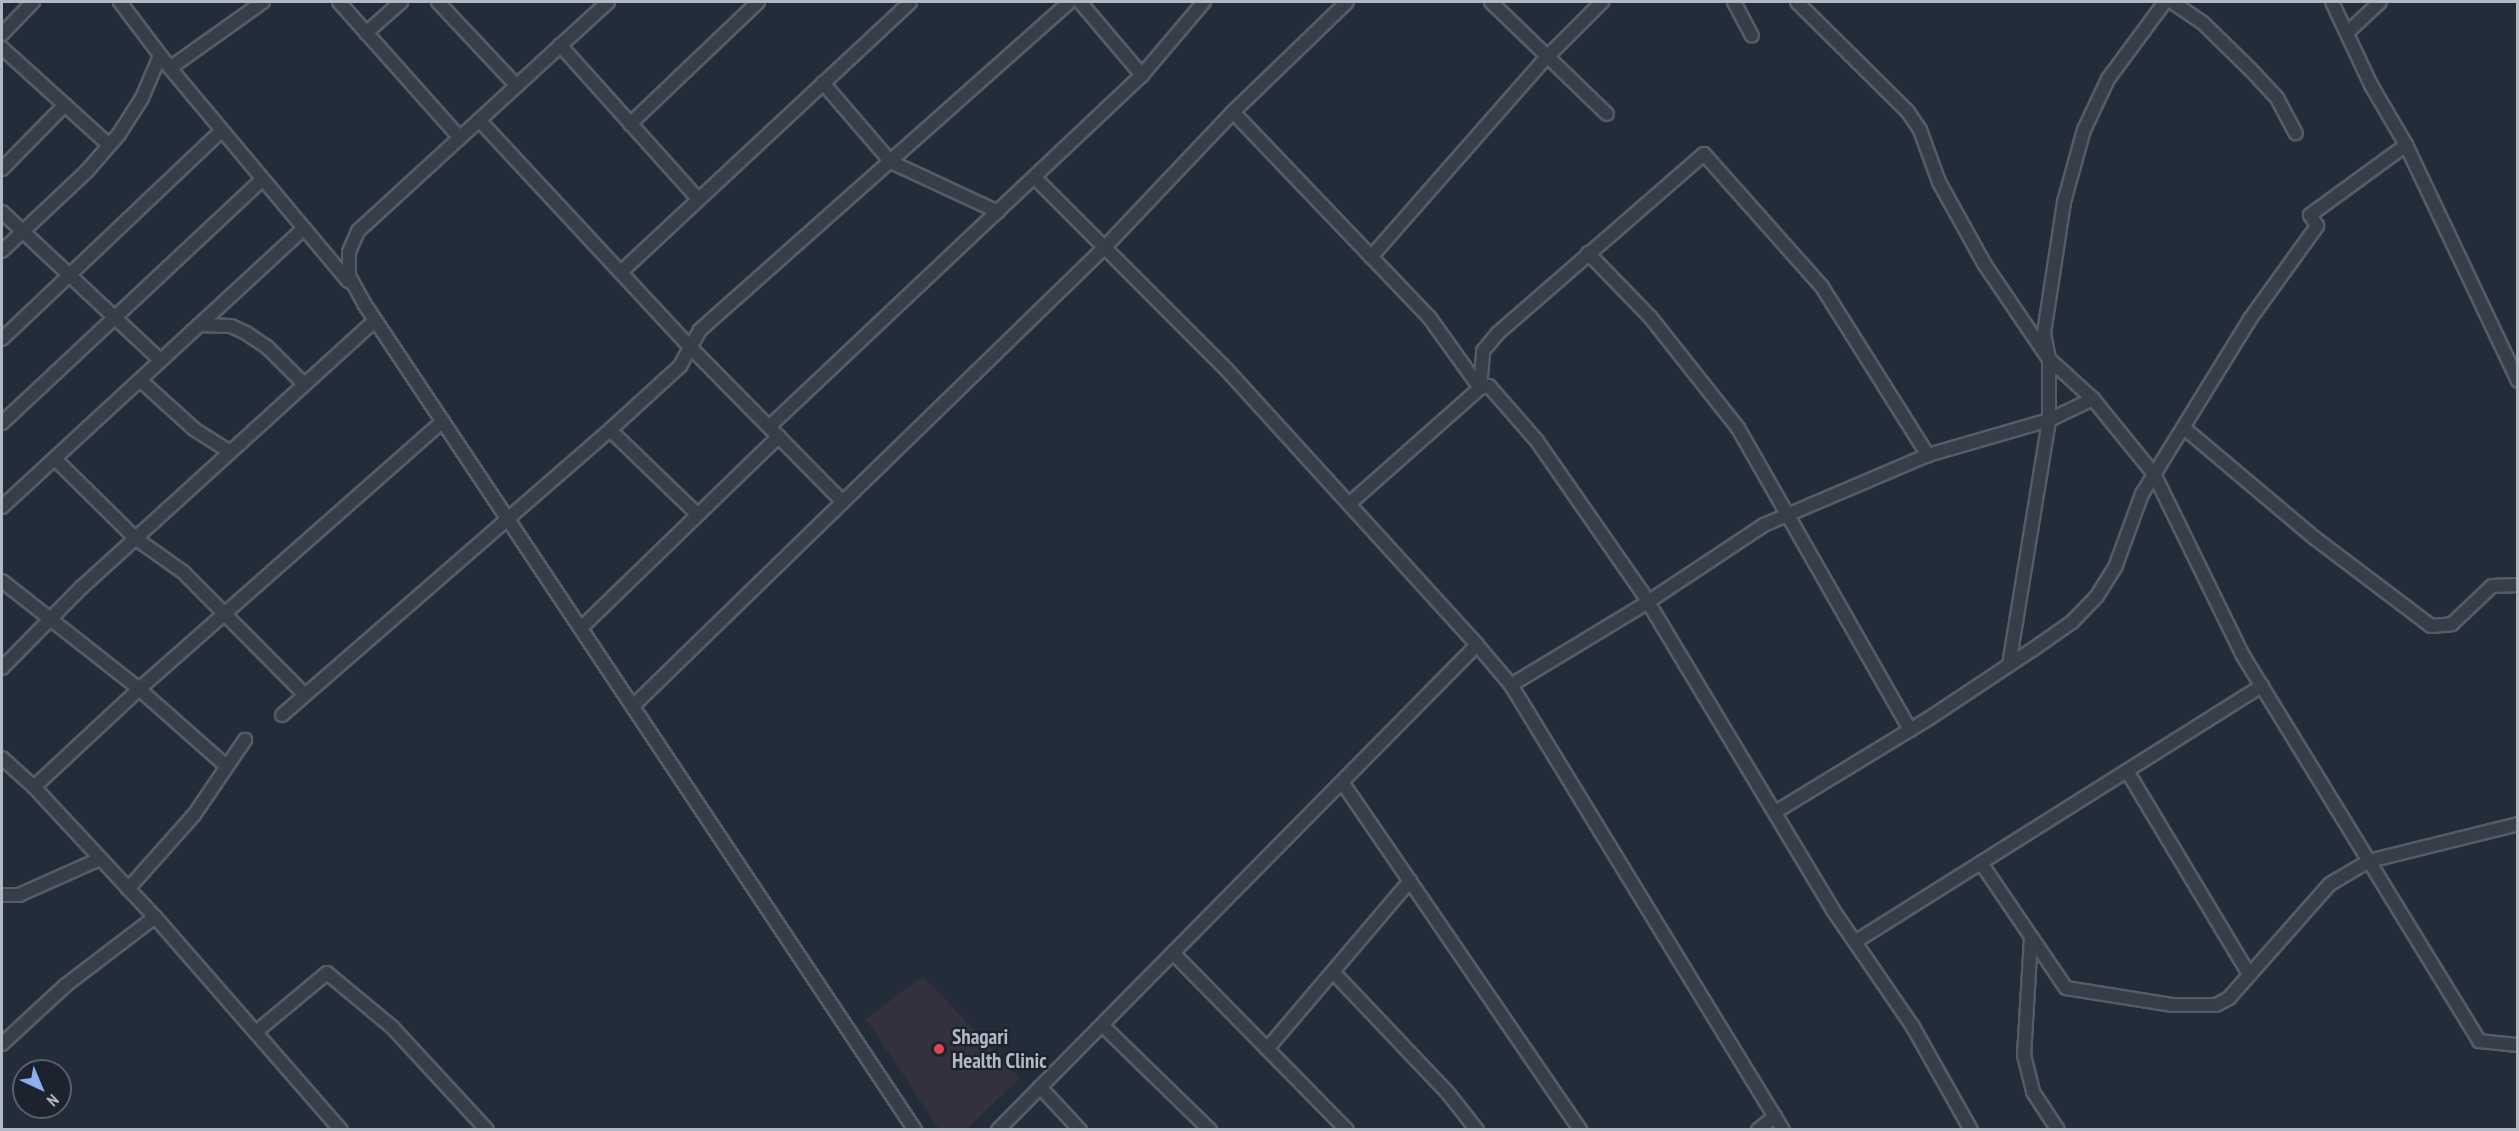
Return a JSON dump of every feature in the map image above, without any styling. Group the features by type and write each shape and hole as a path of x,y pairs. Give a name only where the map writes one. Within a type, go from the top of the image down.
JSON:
{"street":[{"path":"2,33 33,2"},
{"path":"120,2 221,131 353,286 915,1130"},
{"path":"170,68 263,2"},
{"path":"339,2 459,138"},
{"path":"366,33 401,2"},
{"path":"438,2 517,86"},
{"path":"353,286 347,266 358,231 608,2"},
{"path":"630,124 758,2"},
{"path":"622,271 910,2"},
{"path":"282,715 610,430 680,366 692,349 700,330 1070,2"},
{"path":"1080,2 1142,75"},
{"path":"770,426 1142,75 1204,2"},
{"path":"634,705 1104,248 1233,112 1347,2"},
{"path":"1491,2 1607,114"},
{"path":"1371,257 1547,57 1602,2"},
{"path":"1734,2 1752,36"},
{"path":"1797,2 1908,112 1920,130 1939,182 1985,265 2049,359 2093,399 2154,474 2242,654 2479,1041 2517,1045"},
{"path":"2009,665 2049,420 2049,359 2044,333 2058,229 2084,130 2108,79 2165,2"},
{"path":"2172,2 2203,23 2277,98 2296,133"},
{"path":"2332,2 2372,85 2406,145 2514,361 2517,381"},
{"path":"2347,33 2380,2"},
{"path":"560,45 698,199"},
{"path":"2,48 109,145"},
{"path":"2,251 109,145 142,98 160,56"},
{"path":"823,83 891,162 998,212"},
{"path":"2,169 65,105"},
{"path":"1233,112 1429,317 1480,388"},
{"path":"479,120 622,271 692,349 842,501"},
{"path":"2,339 221,131"},
{"path":"1777,811 1910,730 2009,665 2072,622 2097,596 2116,565 2142,494 2250,319 2317,226 2310,215 2406,145"},
{"path":"1480,388 1483,351 1588,253 1700,156 1708,154 1822,287 1928,455"},
{"path":"1034,177 1227,370 1511,685 1783,1130"},
{"path":"2,423 262,180"},
{"path":"2,212 117,317 160,360"},
{"path":"2,507 304,228"},
{"path":"1588,253 1700,375 1790,513 1910,730"},
{"path":"222,304 231,326"},
{"path":"2,668 50,618 135,538 375,320"},
{"path":"199,325 231,326 267,348 304,384"},
{"path":"140,380 194,429 230,452"},
{"path":"1349,504 1480,388 1489,386 1537,441 1648,602 1855,942 1913,1027 1971,1130"},
{"path":"1511,685 1648,602 1764,525 1928,455 2049,420 2093,399"},
{"path":"34,787 139,689 443,421"},
{"path":"2184,428 2316,539 2431,626 2452,624 2492,586 2517,585"},
{"path":"610,430 697,514"},
{"path":"582,627 779,436"},
{"path":"55,459 135,538 183,572 305,695"},
{"path":"2,581 139,689 226,766"},
{"path":"998,1130 1477,645"},
{"path":"1855,942 2262,686"},
{"path":"128,889 194,815 245,740"},
{"path":"2,758 7,770 34,787 155,917 341,1130"},
{"path":"2127,771 2249,974"},
{"path":"1342,782 1580,1130"},
{"path":"1981,862 2066,988 2172,1005 2216,1005 2229,998 2330,884 2369,861 2517,824"},
{"path":"2,895 19,895 100,859"},
{"path":"1268,1049 1410,881"},
{"path":"2,1044 66,985 155,917"},
{"path":"2031,938 2024,1056 2033,1092 2058,1130"},
{"path":"1173,953 1347,1130"},
{"path":"256,1032 322,972 327,973 392,1027 487,1130"},
{"path":"1333,972 1447,1092 1477,1130"},
{"path":"1102,1024 1210,1130"},
{"path":"1040,1087 1080,1130"},
{"path":"1758,1130 1775,1116"}],"shaded area":[{"name":"Shagari Health Clinic","path":"923,976 1020,1078 967,1129 939,1129 866,1019"}],"place":[{"name":"Shagari Health Clinic","path":"939,1049"}]}
